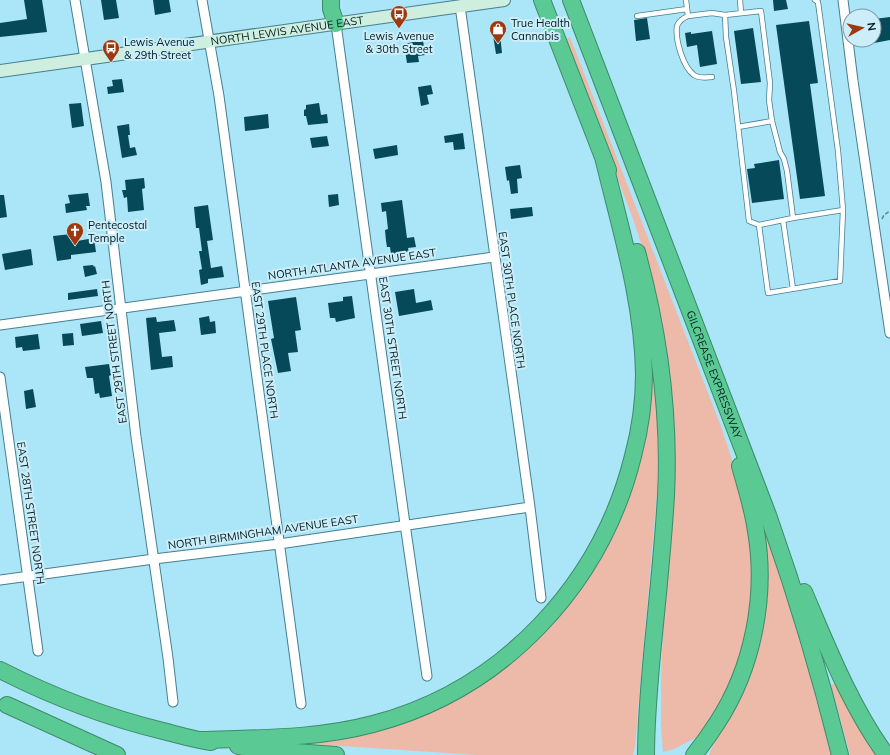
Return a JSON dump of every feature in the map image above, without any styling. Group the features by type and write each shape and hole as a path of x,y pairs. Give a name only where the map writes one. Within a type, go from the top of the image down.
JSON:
{"highway":[{"path":"331,0 331,9 336,24"},
{"path":"336,24 338,0"},
{"path":"542,0 626,218 644,279 656,332 664,393 667,461 666,494 648,699 650,749"},
{"name":"GILCREASE EXPRESSWAY","path":"570,0 768,515 796,595 814,655 840,755"},
{"path":"200,740 312,736 333,733 375,724 441,699 464,686 505,657 540,626 574,585 589,563 603,538 621,497 636,444 643,401 644,370 640,315 604,161"},
{"path":"694,755 717,724 731,699 744,664 756,618 760,580 754,518 715,374"},
{"path":"733,423 841,679 863,721 886,755"},
{"path":"0,670 46,693 109,716 200,740 254,749 336,755"},
{"path":"4,703 90,755"},
{"path":"4,703 117,755"}],"main road":[{"name":"NORTH LEWIS AVENUE EAST","path":"0,71 504,0"}],"street":[{"name":"EAST 29TH STREET NORTH","path":"75,0 106,182 136,437 173,702"},
{"name":"EAST 29TH PLACE NORTH","path":"202,0 218,96 246,291 301,704"},
{"path":"843,0 853,81 890,333"},
{"name":"EAST 30TH PLACE NORTH","path":"460,6 530,507 541,598"},
{"name":"EAST 30TH STREET NORTH","path":"336,24 404,524 427,676"},
{"name":"NORTH ATLANTA AVENUE EAST","path":"0,325 494,257"},
{"name":"EAST 28TH STREET NORTH","path":"0,377 38,652"},
{"name":"NORTH BIRMINGHAM AVENUE EAST","path":"0,580 279,544 404,524 530,507"}],"lane":[{"path":"686,0 688,16"},
{"path":"740,0 741,13"},
{"path":"758,225 768,293 840,281 844,210 838,151 818,2 815,0"},
{"path":"637,16 687,9"},
{"path":"712,77 698,78 686,66 678,41 678,26 682,18 712,13 725,15 760,11 770,83 769,100 772,121 780,152 786,165 793,218"},
{"path":"725,15 726,37 749,221 758,225 844,210"},
{"path":"738,127 772,121"},
{"path":"783,220 793,289"}],"path":[{"path":"881,221 884,215 890,211"}],"shaded area":[{"path":"570,37 722,429 745,500 753,541 751,619 741,658 726,694 697,737 674,749 663,752 661,726 661,678 663,598 668,537 647,262 633,219 565,40"},
{"path":"653,376 657,416 657,493 633,755 478,755 310,744 309,740 352,734 496,670 606,541 649,377"},
{"path":"763,517 800,626 832,755 709,755 739,698 757,644 759,518"},
{"path":"838,682 880,755 850,755 831,685"}],"building":[{"path":"24,0 42,0 47,32 0,37 0,23 27,19"},
{"path":"101,0 116,0 119,18 104,20"},
{"path":"153,0 169,0 171,12 155,15"},
{"path":"773,0 786,0 788,9 774,11"},
{"path":"890,17 890,40 882,42 882,18"},
{"path":"647,18 650,39 636,41 634,20"},
{"path":"809,21 818,83 810,84 825,196 800,199 776,25"},
{"path":"753,28 761,82 741,84 734,31"},
{"path":"712,31 717,64 700,67 697,45 687,47 685,33 691,32 691,34"},
{"name":"True Health Cannabis","path":"500,34 502,53 496,54 493,35"},
{"path":"423,40 425,55 418,56 419,62 407,63 404,44"},
{"path":"122,79 124,92 108,94 107,87 113,86 112,80"},
{"path":"431,85 433,94 427,95 429,104 421,106 418,87"},
{"path":"81,103 84,126 72,128 69,104"},
{"path":"319,103 321,115 327,114 328,123 308,125 306,116 304,116 306,105"},
{"path":"268,114 269,128 245,131 244,117"},
{"path":"129,124 130,135 128,135 130,148 135,147 137,155 122,158 117,126"},
{"path":"463,133 465,149 454,150 453,142 445,143 444,136"},
{"path":"327,136 329,146 312,148 310,138"},
{"path":"397,145 398,155 375,159 373,149"},
{"path":"779,160 784,199 752,203 747,169 755,168 754,164"},
{"path":"520,165 522,178 517,179 518,193 511,194 505,167"},
{"path":"144,178 145,188 142,189 144,210 128,212 127,197 124,198 122,190 126,190 125,180"},
{"path":"88,193 90,206 86,206 87,210 66,213 65,204 70,203 68,195"},
{"path":"338,194 339,205 329,207 328,195"},
{"path":"0,195 4,195 7,217 0,218"},
{"path":"402,200 407,238 414,237 416,247 408,248 409,252 391,254 390,247 387,247 386,241 385,230 388,229 386,211 382,212 381,203"},
{"path":"208,205 213,240 207,241 211,268 222,266 224,277 208,279 208,283 201,285 199,270 202,269 199,251 202,251 199,228 196,228 194,207"},
{"path":"532,207 533,216 511,219 510,209"},
{"name":"Pentecostal Temple","path":"71,234 72,238 77,238 77,241 94,238 96,252 71,255 71,259 57,261 53,236"},
{"path":"31,249 33,265 5,270 2,254"},
{"path":"93,265 94,267 95,266 97,274 85,277 83,266"},
{"path":"97,289 98,296 68,300 68,293"},
{"path":"414,289 416,303 431,300 433,310 399,316 395,292"},
{"path":"352,296 355,318 336,322 335,318 330,318 328,303 343,301 343,297"},
{"path":"296,297 301,330 295,331 298,352 288,353 291,371 278,373 271,339 274,338 268,301"},
{"path":"209,316 210,322 215,321 216,333 201,335 199,318"},
{"path":"156,317 157,322 174,320 176,331 159,333 162,357 172,356 173,367 151,370 146,318"},
{"path":"101,321 103,333 82,336 80,324"},
{"path":"73,333 74,345 63,346 62,334"},
{"path":"38,334 40,349 23,351 22,347 16,348 15,337"},
{"path":"109,364 112,396 100,398 99,393 95,394 93,378 87,378 85,367"},
{"path":"33,389 36,407 26,409 24,391"}],"place":[{"name":"Lewis Avenue & 30th Street","path":"399,29"},
{"name":"True Health Cannabis","path":"498,44"},
{"name":"Lewis Avenue & 29th Street","path":"111,63"},
{"name":"Pentecostal Temple","path":"75,246"}]}
